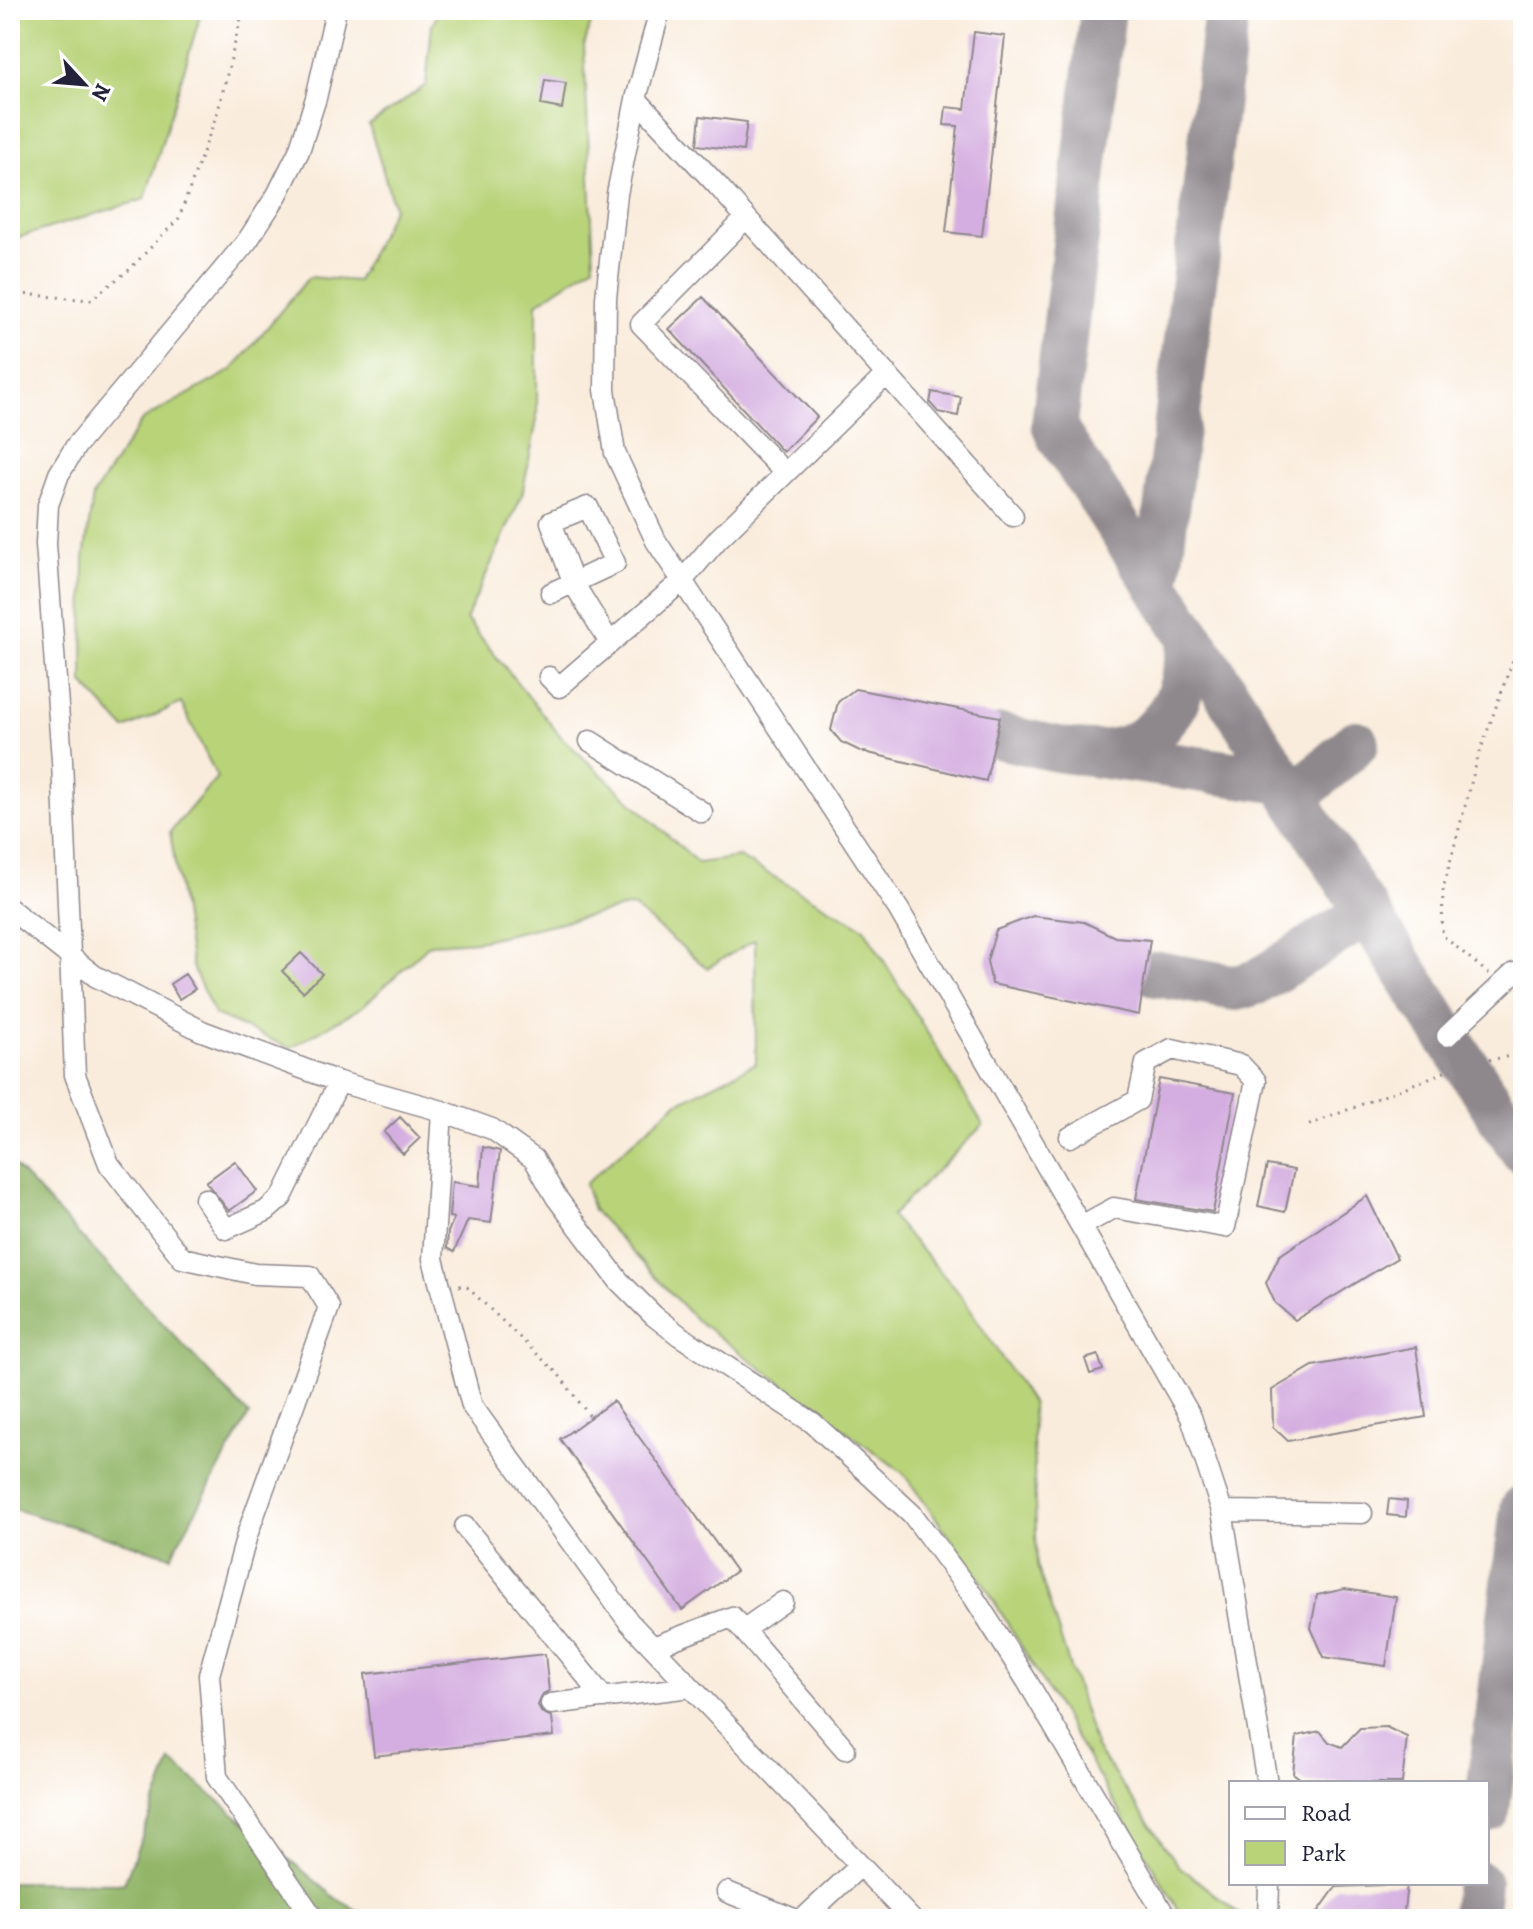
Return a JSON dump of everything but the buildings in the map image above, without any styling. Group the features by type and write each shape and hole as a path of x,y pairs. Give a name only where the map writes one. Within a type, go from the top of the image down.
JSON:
{"lane":[{"path":"314,1919 217,1777 209,1675 247,1535 329,1307 310,1276 255,1274 182,1258 109,1164 75,1075 62,760 46,544 48,505 59,474 76,446 248,240 277,195 299,151 316,98 336,10"},
{"path":"660,10 636,99 617,194 606,325 605,390 615,453 656,541 899,910 1191,1417 1222,1511 1267,1781"},
{"path":"636,99 1013,516"},
{"path":"606,325 641,324 746,218"},
{"path":"641,324 785,473"},
{"path":"549,677 559,687 682,581 718,539 887,374"},
{"path":"551,593 574,584 610,643"},
{"path":"590,741 702,812"},
{"path":"10,909 95,976 202,1031 339,1082 442,1111 492,1129 534,1159 556,1197 619,1281 654,1316 813,1423 912,1514 973,1596 1020,1669 1167,1919"},
{"path":"1447,1036 1514,973 1523,974"},
{"path":"1070,1137 1138,1100 1146,1063 1172,1049 1241,1065 1256,1081 1225,1227 1114,1208 1081,1226"},
{"path":"205,1199 226,1229 266,1211 282,1197 339,1082"},
{"path":"442,1111 433,1259 472,1406 629,1622 911,1919"},
{"path":"1222,1511 1362,1513"},
{"path":"465,1527 604,1698"},
{"path":"743,1630 783,1602"},
{"path":"653,1647 732,1617 845,1749"},
{"path":"551,1704 691,1687"},
{"path":"803,1919 860,1866"},
{"path":"1268,1919 1269,1885"},
{"path":"727,1892 794,1919"}],"path":[{"path":"10,293 90,300 129,270 179,218 218,111 243,10"},
{"path":"1501,984 1442,935 1443,889 1478,757 1523,632"},
{"path":"1309,1125 1465,1064 1523,1054"},
{"path":"440,1282 467,1287 559,1375 591,1418"}],"green space":[{"path":"10,10 202,10 145,199 10,240"},
{"path":"440,10 595,10 584,46 594,265 537,303 537,420 522,495 466,619 562,738 698,863 739,857 864,928 983,1125 891,1216 960,1294 1032,1404 1037,1565 1096,1748 1179,1866 1241,1915 1241,1919 1184,1919 984,1584 903,1473 695,1319 593,1210 585,1184 675,1104 756,1063 755,940 707,968 632,906 478,941 430,944 362,1007 290,1048 215,1015 192,967 170,832 217,777 181,703 125,729 83,683 84,558 93,496 142,420 232,370 309,277 357,281 394,207 369,125 426,85 432,25"},
{"path":"10,1161 249,1415 171,1556 10,1508"},
{"path":"171,1761 337,1899 373,1919 10,1919 10,1882 124,1883"}],"taxiway":[{"path":"1103,10 1054,424 1157,585"},
{"path":"1227,10 1157,585 1523,1151"},
{"path":"1002,737 1074,752 1097,753 1118,750 1138,742 1157,728 1174,705 1183,682 1192,640"},
{"path":"1294,798 1356,743"},
{"path":"1098,755 1283,781"},
{"path":"1157,974 1236,988 1257,982 1367,913"},
{"path":"1489,1793 1523,1508"},
{"path":"1474,1919 1478,1885"}]}
